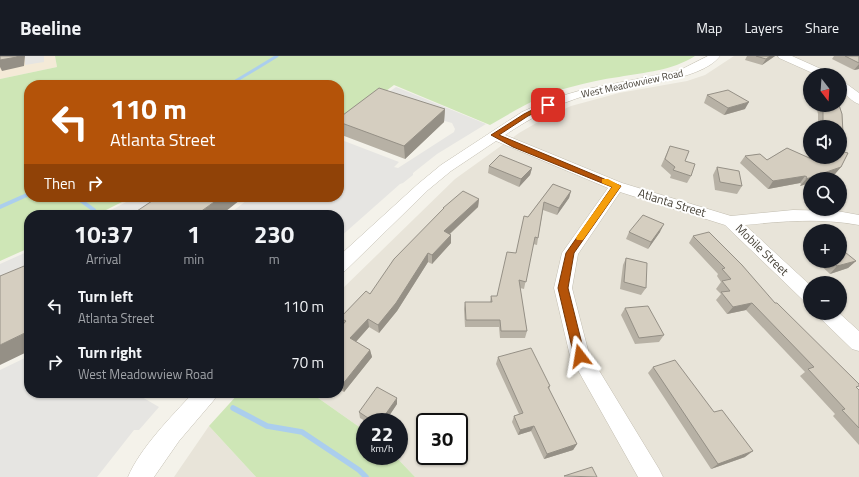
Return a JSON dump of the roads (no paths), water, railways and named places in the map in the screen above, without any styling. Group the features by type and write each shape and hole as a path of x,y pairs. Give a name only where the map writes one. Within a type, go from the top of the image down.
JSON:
{"street":[{"name":"West Meadowview Road","path":"344,261 426,184 446,168 526,115 561,99 601,88 681,74 703,64 715,56"},
{"path":"783,56 810,68"},
{"path":"847,89 859,100"},
{"name":"Atlanta Street","path":"494,135 617,186 731,221 793,215 837,216 859,220"},
{"path":"617,186 570,253 563,288 580,356 651,477"},
{"name":"Mobile Street","path":"731,221 803,289"},
{"path":"834,320 859,343"},
{"path":"140,477 171,433 202,398"}],"waterway":[{"path":"237,80 277,56"},
{"path":"0,207 24,196"},
{"path":"83,202 94,210"},
{"path":"233,408 267,426 302,432 359,470 366,477"}]}
